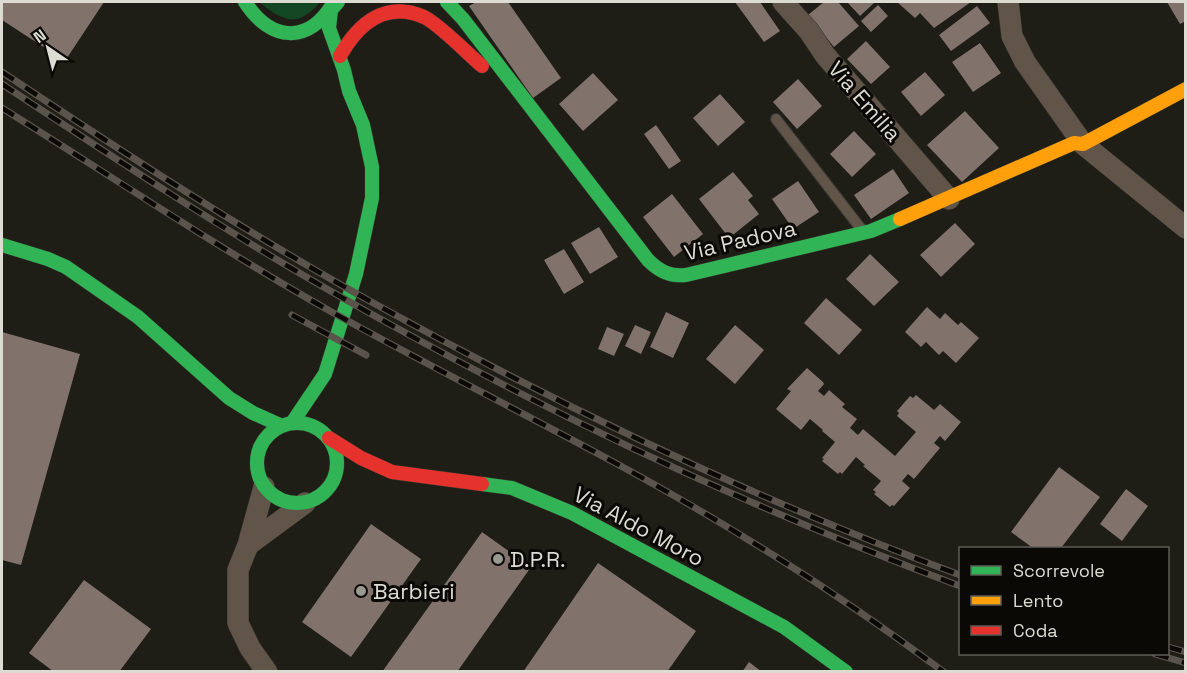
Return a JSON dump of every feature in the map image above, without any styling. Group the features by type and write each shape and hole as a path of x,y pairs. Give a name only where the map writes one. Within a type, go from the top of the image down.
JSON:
{"street":[{"path":"245,2 251,15 262,25 276,32 291,34 309,43"},
{"name":"Via Padova","path":"447,2 463,19 646,258 666,274 676,276 863,233 949,199 1074,143 1083,144 1185,89"},
{"name":"Via Emilia","path":"783,2 809,30 828,58 949,199"},
{"path":"1008,2 1012,36 1016,45 1025,62 1083,144 1185,228"},
{"path":"291,34 307,30 321,22 334,4"},
{"path":"325,394 325,374 356,274 372,198 372,167 363,125 349,91 340,56 329,28 334,4"},
{"path":"340,56 356,29 371,16 392,9 415,12 442,31 533,111"},
{"path":"322,52 349,91"},
{"path":"2,245 66,267 103,291 138,317 229,398 253,413 287,424 304,423 316,427 327,436 335,450 338,463 336,476 329,488 248,545"},
{"path":"325,374 287,424 271,432 262,443 256,467 264,487 272,496 294,504 312,500 346,485"},
{"path":"229,398 257,456"},
{"path":"325,414 327,436"},
{"name":"Via Aldo Moro","path":"327,436 361,458 392,472 512,489 572,513 784,627 846,672"},
{"name":"Via Aldo Moro","path":"374,476 392,472"},
{"path":"264,487 248,545 238,570 238,623 250,648 267,672"}],"lane":[{"path":"776,119 863,233"}],"green space":[{"path":"259,2 320,2 304,16 290,19 275,14"}],"building":[{"path":"2,2 104,2 65,61 2,20"},
{"path":"476,2 508,2 561,78 533,98 469,6"},
{"path":"735,2 760,2 780,31 764,42"},
{"path":"824,2 838,2 859,26 834,47 808,15"},
{"path":"847,2 873,2 874,3 860,16"},
{"path":"897,2 971,2 934,28 920,13 915,18"},
{"path":"1167,2 1186,2 1186,21 1180,24"},
{"path":"878,5 888,16 871,32 861,21"},
{"path":"977,6 990,23 951,51 939,35"},
{"path":"866,41 890,67 871,84 847,59"},
{"path":"980,43 1001,73 973,92 952,62"},
{"path":"925,72 945,95 921,116 901,92"},
{"path":"593,73 618,100 583,131 559,104"},
{"path":"798,79 822,106 797,129 773,102"},
{"path":"720,94 745,122 718,146 693,118"},
{"path":"965,111 999,148 962,182 927,145"},
{"path":"656,125 681,161 669,169 644,134"},
{"path":"854,131 876,154 852,177 830,154"},
{"path":"893,169 909,193 871,219 854,195"},
{"path":"733,172 753,196 748,200 759,214 729,238 699,199"},
{"path":"798,181 819,212 793,229 772,199"},
{"path":"672,194 703,234 674,257 643,217"},
{"path":"955,223 975,244 941,277 920,255"},
{"path":"599,227 618,257 590,274 571,243"},
{"path":"564,249 584,282 564,294 544,260"},
{"path":"870,254 899,282 874,306 846,279"},
{"path":"826,298 862,330 839,355 804,323"},
{"path":"927,307 940,319 945,313 958,325 961,322 979,338 956,363 943,351 939,355 926,342 921,347 905,332"},
{"path":"666,312 689,323 673,358 650,347"},
{"path":"635,325 651,332 641,354 625,346"},
{"path":"735,325 764,350 735,384 706,359"},
{"path":"607,327 624,334 614,356 598,349"},
{"path":"2,332 80,354 21,565 2,560"},
{"path":"807,368 824,384 818,391 824,396 829,390 845,404 842,407 857,419 850,428 858,435 863,429 895,456 916,432 897,416 899,413 897,411 910,396 913,398 916,395 934,410 940,404 961,422 945,441 940,436 934,443 940,448 914,479 908,474 902,481 910,488 894,506 890,507 874,494 876,492 873,490 881,481 856,457 842,474 840,472 838,474 822,461 835,442 810,419 801,430 776,409 791,391 787,389"},
{"path":"1059,467 1100,497 1062,547 1032,547 1011,532"},
{"path":"1126,489 1148,506 1122,541 1100,524"},
{"name":"Barbieri","path":"371,524 421,559 351,657 302,622"},
{"path":"482,532 531,567 457,672 382,672"},
{"path":"598,563 696,631 667,672 523,672"},
{"path":"84,580 151,629 119,672 54,672 29,653"},
{"path":"749,662 762,672 742,672"}],"railway":[{"path":"2,72 140,163 234,221 329,278 447,343 663,451 810,516 959,575"},
{"path":"2,84 249,243 334,293 486,376 563,415 720,488 879,555 959,586"},
{"path":"2,108 288,287 382,340 645,479 696,509 822,587 944,672"},
{"path":"292,315 366,355"},
{"path":"1169,647 1186,652"},
{"path":"1158,655 1186,663"}],"traffic: fast":[{"path":"245,2 266,25 278,31 290,33 313,26 334,2"},
{"path":"292,423 325,374 356,274 372,198 372,167 363,125 349,91 329,28 331,10 338,2"},
{"path":"447,2 463,19 648,260 665,272 686,275 871,231 900,219"},
{"path":"2,245 66,267 138,317 229,398 253,413 282,426"},
{"path":"289,423 305,423 326,434 337,455 337,463 337,471 326,492 305,503 289,503 275,497 263,485 257,471 257,455 263,441 275,429 289,423"},
{"path":"482,484 512,488 572,513 784,627 846,672"}],"traffic: slow":[{"path":"900,219 1074,143 1083,144 1186,89"}],"traffic: jam":[{"path":"340,56 347,44 364,25 385,13 397,11 410,12 424,17 445,32 482,66"},
{"path":"329,438 361,458 392,472 482,484"}],"place":[{"name":"D.P.R.","path":"498,559"},
{"name":"Barbieri","path":"361,591"}]}
